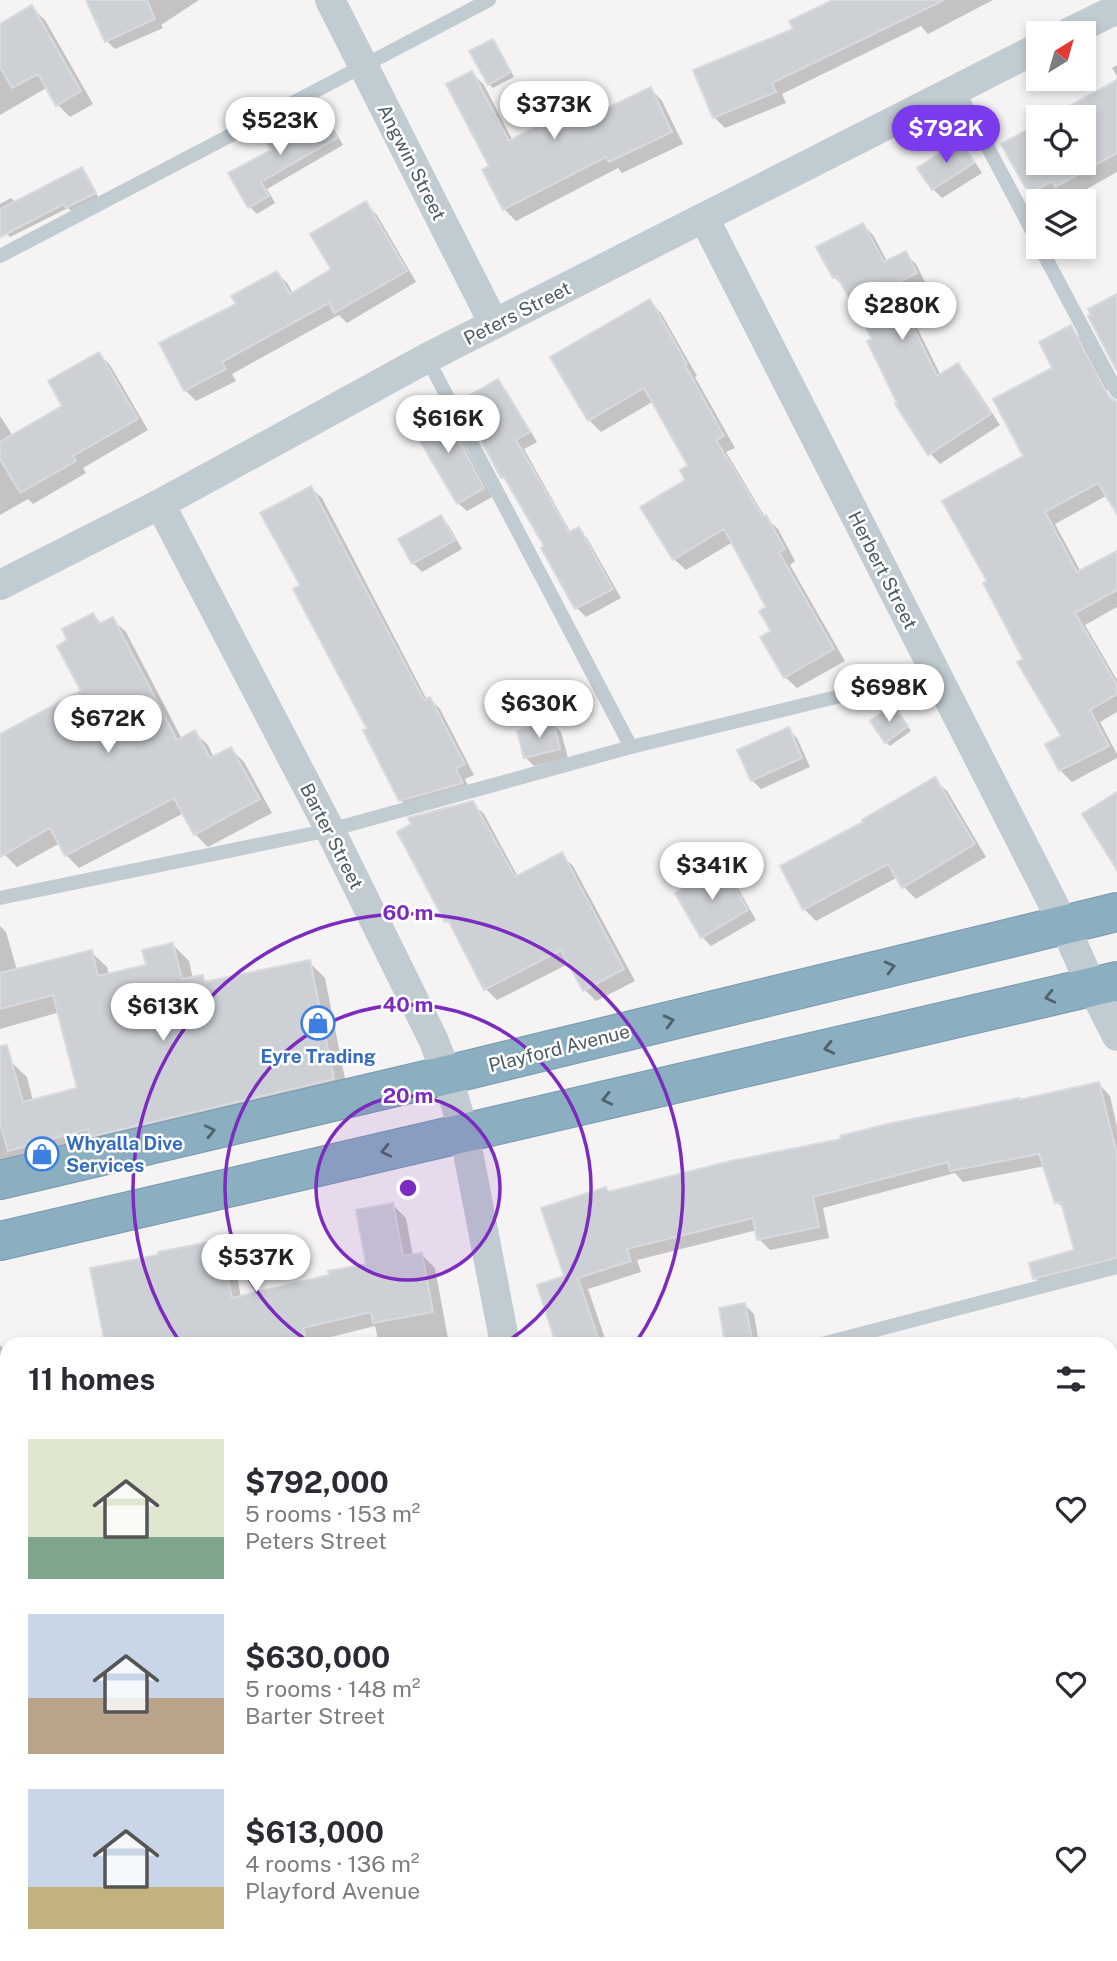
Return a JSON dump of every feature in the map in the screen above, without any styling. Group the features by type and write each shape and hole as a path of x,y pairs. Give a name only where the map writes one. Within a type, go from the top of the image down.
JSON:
{"highway":[{"name":"Playford Avenue","path":"0,1180 447,1075 1117,912"},
{"path":"0,1241 1104,984"},
{"path":"82,1161 98,1218"}],"street":[{"name":"Angwin Street","path":"330,0 494,324"},
{"path":"1092,21 1117,9"},
{"name":"Peters Street","path":"0,585 160,504 427,358 1026,54"},
{"name":"Herbert Street","path":"704,218 1063,925 1104,984 1117,1036"},
{"name":"Barter Street","path":"160,504 330,830 433,1039 464,1132 504,1337"}],"lane":[{"path":"0,256 489,0"},
{"path":"957,89 1026,219"},
{"path":"1047,259 1117,392"},
{"path":"427,358 631,747"},
{"path":"0,898 330,830 631,747 935,673"},
{"path":"849,1337 1117,1267"}],"building":[{"path":"86,0 147,0 155,19 105,42"},
{"path":"833,0 944,0 772,83 776,92 713,118 693,70 793,29 789,21"},
{"path":"32,5 81,91 56,106 38,74 12,88 0,67 0,24"},
{"path":"493,39 511,72 488,85 469,51"},
{"path":"472,71 509,141 546,121 553,134 651,87 672,132 609,162 606,157 503,210 482,170 489,166 446,84"},
{"path":"1117,80 1117,153 1096,165 1096,105 1072,105"},
{"path":"304,117 310,128 327,119 337,138 261,182 269,196 248,208 228,173 271,150 264,139"},
{"path":"1026,130 1026,175 1077,175 1055,187 1052,181 1038,189 1026,189 1001,144"},
{"path":"960,140 974,163 932,190 917,168"},
{"path":"82,167 96,193 66,208 64,204 0,237 0,209"},
{"path":"366,201 407,271 334,313 329,303 222,362 226,369 184,391 159,343 236,304 231,296 277,271 290,294 331,269 310,234"},
{"path":"863,223 884,262 906,251 917,273 893,285 937,376 958,363 991,414 928,455 895,404 897,403 867,341 872,339 837,276 833,278 816,247"},
{"path":"1117,294 1117,371 1088,316 1091,315 1088,309"},
{"path":"650,299 724,436 716,440 763,517 766,515 785,549 779,552 834,649 784,678 760,637 771,631 759,611 766,607 724,529 673,560 640,507 685,480 680,470 688,466 644,388 588,421 550,357"},
{"path":"1071,325 1109,397 1117,402 1117,514 1098,483 1045,512 1077,572 1117,551 1117,590 1075,613 1117,685 1117,694 1090,710 1109,746 1059,771 1045,744 1061,736 1017,662 1023,659 983,583 987,581 942,501 1023,456 993,399 1052,368 1039,342"},
{"path":"99,352 138,419 73,456 76,461 20,493 0,459 0,442 62,406 48,381"},
{"path":"498,379 530,432 516,440 569,532 579,527 613,589 575,609 541,548 544,546 504,477 501,478 460,401"},
{"path":"437,409 439,413 444,411 484,488 457,504 410,424"},
{"path":"311,486 424,700 430,697 465,764 456,769 463,783 399,801 363,730 367,729 293,589 300,585 260,513"},
{"path":"441,515 455,540 412,564 398,539"},
{"path":"93,613 99,624 113,617 177,740 195,730 210,758 231,747 260,799 194,835 174,798 65,856 50,828 0,857 0,734 81,691 57,646 67,640 62,629"},
{"path":"893,705 908,726 885,743 870,721"},
{"path":"553,721 560,749 524,758 517,731"},
{"path":"789,727 802,758 751,781 737,750"},
{"path":"935,777 975,844 902,888 888,864 803,910 780,866 863,822 862,820"},
{"path":"1117,792 1117,870 1082,814"},
{"path":"473,801 515,877 562,852 624,969 583,991 561,950 484,990 448,920 445,922 397,832 411,824 408,818"},
{"path":"722,865 748,910 701,938 675,893"},
{"path":"173,943 182,979 203,975 204,982 310,960 334,1079 89,1137 88,1129 8,1151 0,1124 0,1046 7,1045 23,1102 77,1088 53,995 0,1009 0,973 92,950 98,976 146,965 142,950"},
{"path":"1099,1082 1117,1154 1117,1258 1033,1279 1029,1263 1074,1250 1061,1202 1055,1203 1039,1154 950,1171 948,1162 813,1197 819,1227 757,1240 753,1218 627,1249 631,1261 578,1278 598,1337 554,1337 537,1285 564,1276 541,1208 606,1187 608,1192 731,1161 841,1139 840,1136 892,1123 1019,1100"},
{"path":"393,1203 403,1256 422,1253 433,1312 373,1323 371,1312 303,1328 305,1337 104,1337 90,1268 220,1240 232,1298 329,1275 328,1271 366,1264 356,1210"},
{"path":"745,1303 752,1337 724,1337 719,1308"}],"place":[{"name":"Eyre Trading","path":"318,1023"},
{"name":"Whyalla Dive Services","path":"42,1154"}]}
